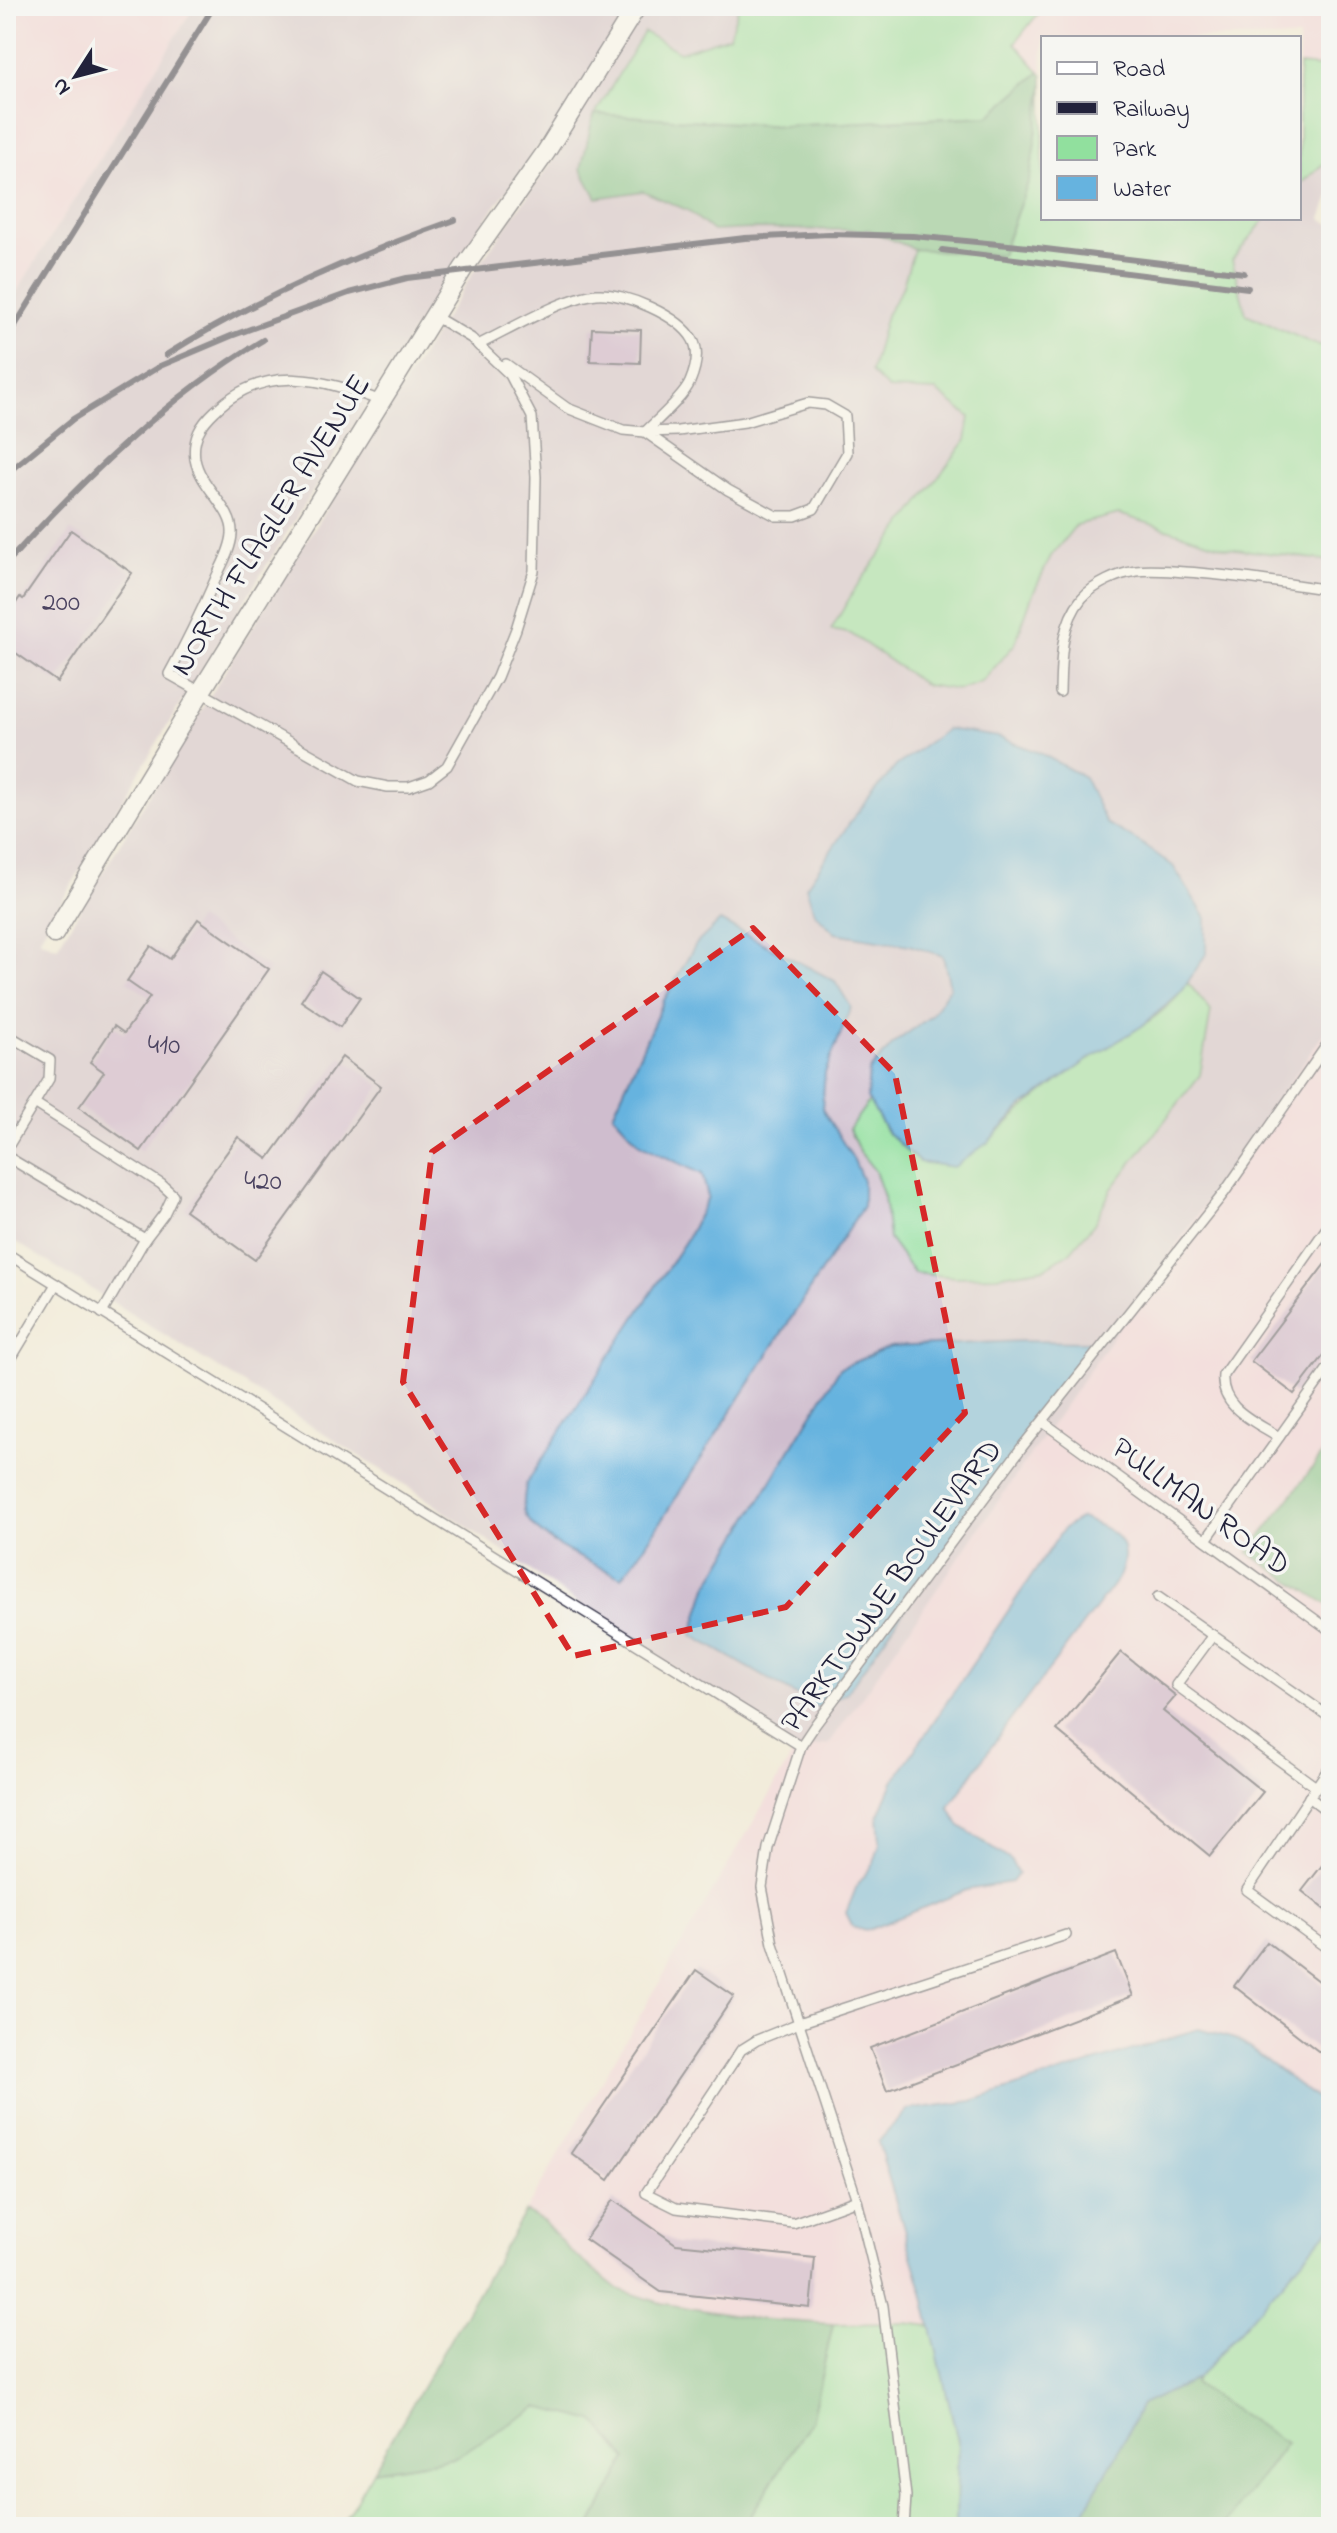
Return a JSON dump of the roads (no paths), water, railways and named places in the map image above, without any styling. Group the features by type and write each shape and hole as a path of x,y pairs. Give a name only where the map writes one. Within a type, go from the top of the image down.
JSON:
{"street":[{"name":"NORTH FLAGLER AVENUE","path":"54,934 463,269 546,152 637,6"}],"lane":[{"path":"478,345 565,303 597,294 631,299 664,314 693,340 697,356 689,386 645,432"},
{"path":"434,316 567,408 623,430 678,431 745,422 808,403 826,405 845,416 847,453 814,509 795,516 776,516 728,490 645,432"},
{"path":"381,401 309,380 282,379 251,386 218,408 201,426 194,444 198,472 229,519 232,531 225,558 200,616 169,674 358,781 388,787 409,787 429,780 447,766 497,677 534,571 536,477 532,417 510,375 478,345"},
{"path":"1060,692 1061,646 1071,617 1083,598 1097,585 1117,576 1137,571 1226,574 1331,590"},
{"path":"6,1034 50,1060 49,1079 6,1150"},
{"name":"PARKTOWNE BOULEVARD","path":"904,2527 906,2496 883,2306 857,2200 773,1944 762,1887 768,1848 801,1746 1043,1422 1224,1193 1331,1039"},
{"path":"36,1104 161,1184 173,1195 102,1313"},
{"path":"6,1156 145,1239"},
{"path":"1279,1437 1225,1399 1223,1375 1331,1222"},
{"path":"6,1253 801,1746"},
{"path":"6,1367 56,1284"},
{"path":"1206,1540 1331,1364"},
{"name":"PULLMAN ROAD","path":"1043,1422 1331,1631"},
{"path":"1158,1597 1331,1718"},
{"path":"1213,1635 1176,1685 1316,1787"},
{"path":"1331,1765 1247,1890 1331,1951"},
{"path":"1309,1797 1331,1814"},
{"path":"857,2200 793,2223 676,2208 646,2193 741,2050 757,2040 799,2023 1066,1935"}],"water":[{"path":"947,729 998,737 1040,753 1084,777 1106,823 1173,866 1206,918 1206,954 1182,991 1142,1026 1022,1107 987,1143 954,1167 919,1162 888,1133 867,1098 869,1071 894,1043 931,1016 950,987 943,956 909,945 835,933 814,912 806,887 853,818 896,766"},
{"path":"720,921 835,981 851,1007 825,1073 822,1109 854,1160 863,1181 863,1206 645,1546 622,1577 566,1550 538,1530 524,1509 526,1484 686,1240 708,1197 702,1174 641,1145 613,1114 664,1000 696,944"},
{"path":"1022,1341 1092,1342 847,1692 819,1708 692,1635 707,1587 840,1368 890,1347"},
{"path":"1081,1518 1118,1538 1124,1553 1119,1577 949,1807 959,1825 1010,1860 1018,1873 1011,1882 967,1890 866,1931 853,1927 846,1913 858,1883 874,1863 880,1843 878,1817 893,1782 1064,1528"},
{"path":"1198,2029 1238,2040 1331,2109 1331,2227 1198,2378 1141,2405 1075,2527 959,2527 956,2523 958,2441 923,2293 878,2142 907,2110 972,2101"}],"railway":[{"path":"6,340 214,6"},
{"path":"166,355 235,315 306,280 455,220"},
{"path":"6,474 73,419 160,366 231,336 349,293 407,278 745,238 829,234 913,236 1244,273"},
{"path":"942,250 1248,288"},
{"path":"6,564 64,502 159,414 263,340"}]}
